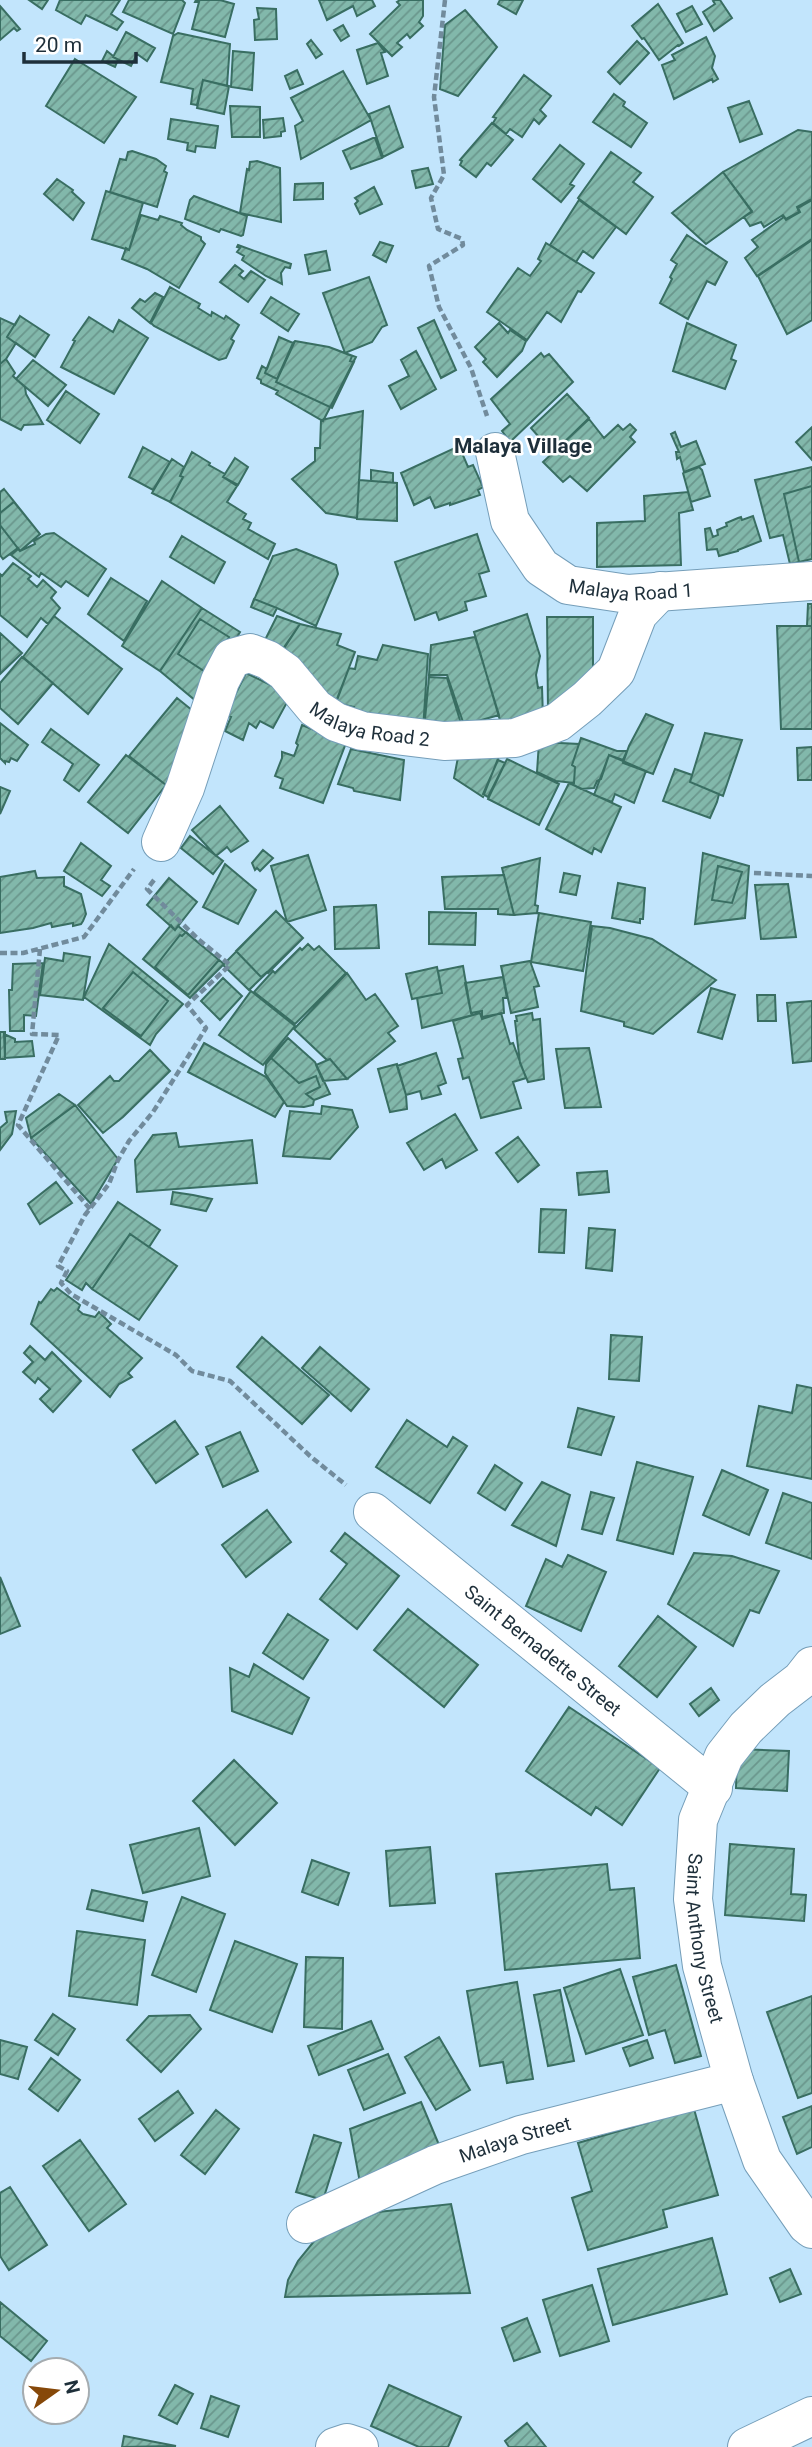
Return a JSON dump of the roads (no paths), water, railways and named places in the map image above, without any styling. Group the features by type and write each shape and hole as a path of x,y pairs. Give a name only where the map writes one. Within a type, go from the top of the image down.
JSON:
{"street":[{"name":"Malaya Road 1","path":"495,452 510,521 541,567 568,585 628,594 812,581"},
{"name":"Malaya Road 2","path":"161,842 185,788 220,681 232,658 250,653 268,660 285,672 315,708 336,722 362,731 444,741 515,738 558,722 616,671 638,614 660,591"},
{"name":"Saint Bernadette Street","path":"373,1512 713,1788"},
{"name":"Saint Anthony Street","path":"812,1666 801,1680 775,1700 724,1756 698,1820 693,1899 702,1966 734,2081 762,2160 812,2229"},
{"name":"Malaya Street","path":"306,2224 435,2165 521,2135 734,2081"},
{"path":"747,2447 812,2416"},
{"path":"335,2447 347,2443 359,2447"}],"district":[{"name":"Malaya Village","path":"523,446"}]}
